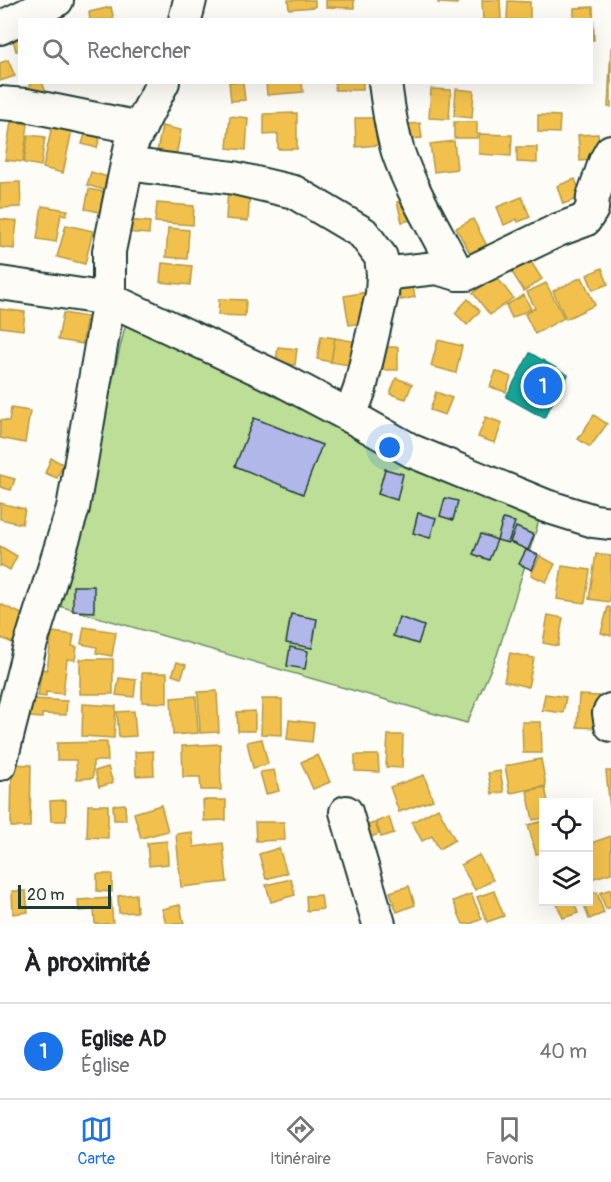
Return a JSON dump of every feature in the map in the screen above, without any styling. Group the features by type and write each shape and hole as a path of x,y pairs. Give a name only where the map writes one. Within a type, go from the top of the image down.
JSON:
{"street":[{"path":"20,18 57,0"},
{"path":"185,18 190,0"},
{"path":"0,28 18,19"},
{"path":"0,764 30,646 73,508 109,299 109,251 131,145 162,84"},
{"path":"385,84 389,118 399,152 416,193 458,274"},
{"path":"0,103 26,105 140,128"},
{"path":"383,274 436,268 467,274 558,230 585,220 592,209 593,197 605,162 611,152"},
{"path":"127,164 234,178 294,192 363,233 381,257 382,294 360,389 350,416"},
{"path":"0,283 109,299 280,379 412,451 546,506 594,521 611,523"},
{"path":"611,710 609,713 611,725"},
{"path":"346,812 379,924"}],"green space":[{"path":"128,314 543,508 497,655 467,723 59,606"}],"building: Logements":[{"path":"288,0 315,0 315,7 289,9"},
{"path":"326,0 354,0 354,8 326,7"},
{"path":"438,0 458,0 457,4 438,3"},
{"path":"482,0 500,0 501,18 483,18"},
{"path":"508,1 530,2 530,18 507,18"},
{"path":"111,7 114,18 90,18 89,12"},
{"path":"593,7 594,40 593,18 574,18 574,8"},
{"path":"18,34 18,50 16,51 12,35"},
{"path":"611,47 611,107 608,107"},
{"path":"8,60 15,76 0,81 0,63"},
{"path":"43,84 47,95 36,100 29,85"},
{"path":"229,84 243,84 245,100 231,101"},
{"path":"266,84 302,84 303,92 267,95"},
{"path":"335,84 363,84 363,90 335,90"},
{"path":"431,89 451,90 449,119 429,118"},
{"path":"456,89 474,91 472,118 454,116"},
{"path":"297,113 297,149 278,149 278,134 264,135 264,114"},
{"path":"538,115 560,116 559,133 538,132"},
{"path":"230,116 248,118 246,150 227,148"},
{"path":"355,118 377,118 378,145 356,147"},
{"path":"53,121 73,125 63,173 43,168"},
{"path":"11,122 28,124 23,162 5,160"},
{"path":"454,122 477,122 477,138 454,138"},
{"path":"420,123 422,138 401,140 400,125"},
{"path":"162,126 181,130 175,161 156,157"},
{"path":"87,128 101,132 97,148 82,144"},
{"path":"479,134 512,135 511,156 479,154"},
{"path":"598,134 600,159 580,161 578,135"},
{"path":"28,135 45,137 41,166 24,163"},
{"path":"454,141 457,169 434,172 430,144"},
{"path":"517,147 537,147 537,163 517,162"},
{"path":"91,172 111,178 108,191 87,185"},
{"path":"575,179 582,197 563,204 557,186"},
{"path":"20,182 21,207 0,208 0,183"},
{"path":"228,188 250,190 248,221 226,219"},
{"path":"89,189 104,192 100,212 85,209"},
{"path":"522,197 530,217 518,222 517,219 504,225 497,207"},
{"path":"410,198 416,219 402,222 397,202"},
{"path":"157,203 194,206 193,225 155,222"},
{"path":"42,206 68,210 66,215 61,214 56,242 37,239"},
{"path":"0,219 17,221 14,249 0,247"},
{"path":"473,219 487,246 471,255 456,228"},
{"path":"127,220 150,222 149,234 125,232"},
{"path":"66,225 93,231 85,264 57,257"},
{"path":"168,228 189,230 187,259 166,257"},
{"path":"524,251 542,279 524,291 506,263"},
{"path":"162,263 192,266 190,285 160,282"},
{"path":"602,268 608,284 593,290 587,275"},
{"path":"411,276 415,297 401,300 397,279"},
{"path":"496,276 513,298 490,315 473,293"},
{"path":"582,277 595,305 566,319 553,291"},
{"path":"546,283 564,318 535,334 525,314 535,308 527,292"},
{"path":"367,292 363,323 349,325 344,296"},
{"path":"524,295 531,309 512,318 506,305"},
{"path":"219,299 246,300 245,316 218,315"},
{"path":"468,299 480,311 467,325 455,313"},
{"path":"0,309 25,312 23,330 0,327"},
{"path":"63,313 87,317 82,344 58,340"},
{"path":"321,336 335,338 331,362 317,359"},
{"path":"335,338 358,342 354,366 331,362"},
{"path":"438,340 462,346 456,373 431,366"},
{"path":"278,347 297,349 295,365 276,362"},
{"path":"378,347 398,347 398,370 377,370"},
{"path":"496,371 511,377 506,392 490,387"},
{"path":"396,378 412,384 406,399 390,394"},
{"path":"436,392 452,398 445,415 430,410"},
{"path":"11,408 30,411 25,443 0,438 0,420 9,421"},
{"path":"594,415 607,424 590,447 578,439"},
{"path":"486,417 502,423 495,443 478,437"},
{"path":"51,458 63,464 57,478 45,473"},
{"path":"0,475 15,479 11,490 0,487"},
{"path":"0,503 25,509 22,524 0,519"},
{"path":"0,546 17,556 10,570 1,565 0,567"},
{"path":"596,554 611,556 610,602 589,599"},
{"path":"540,556 555,564 546,582 531,575"},
{"path":"562,566 590,570 585,603 557,599"},
{"path":"0,604 29,617 16,645 2,638 0,643"},
{"path":"608,607 611,608 611,636 601,633"},
{"path":"548,615 563,618 558,646 543,643"},
{"path":"84,627 116,632 112,656 96,653 97,647 81,644"},
{"path":"52,632 74,635 72,646 77,647 75,660 67,659 63,694 46,692 46,697 38,696 42,669 47,670"},
{"path":"510,653 534,658 528,687 504,681"},
{"path":"80,659 113,659 113,694 80,694"},
{"path":"177,662 186,665 181,678 172,675"},
{"path":"142,673 167,673 167,703 142,702"},
{"path":"119,678 136,680 134,697 116,695"},
{"path":"217,691 219,732 200,733 198,692"},
{"path":"545,694 566,697 563,713 542,710"},
{"path":"579,695 599,696 597,728 577,727"},
{"path":"196,696 198,733 173,735 171,698"},
{"path":"32,699 67,701 66,715 42,714 42,718 30,717"},
{"path":"262,699 282,699 282,735 261,734"},
{"path":"83,704 116,706 114,738 82,736"},
{"path":"134,711 136,736 119,737 117,712"},
{"path":"255,711 255,731 238,731 237,712"},
{"path":"289,720 314,723 312,742 287,739"},
{"path":"522,722 541,722 542,753 523,753"},
{"path":"388,735 403,735 402,768 386,767"},
{"path":"262,739 268,764 253,768 247,742"},
{"path":"107,742 108,761 93,761 93,778 77,779 76,760 57,760 57,743"},
{"path":"220,744 221,790 201,790 200,777 183,777 182,746"},
{"path":"153,751 154,775 136,776 135,752"},
{"path":"318,755 330,782 313,789 301,762"},
{"path":"355,755 378,755 379,772 355,771"},
{"path":"541,759 546,786 510,793 505,766"},
{"path":"12,764 31,765 30,827 11,827"},
{"path":"108,767 113,783 99,787 95,771"},
{"path":"274,770 279,791 266,794 260,772"},
{"path":"500,771 504,792 492,794 488,773"},
{"path":"606,771 611,771 611,808 610,808"},
{"path":"424,775 433,800 399,812 390,787"},
{"path":"545,787 547,798 539,798 539,819 533,820 527,791"},
{"path":"66,800 66,821 51,821 50,801"},
{"path":"203,800 226,800 226,820 204,821"},
{"path":"125,804 126,820 114,820 113,805"},
{"path":"88,805 108,805 108,838 87,837"},
{"path":"161,805 168,831 141,838 134,813"},
{"path":"438,808 455,840 439,849 432,836 422,841 412,822"},
{"path":"389,817 394,833 381,837 376,822"},
{"path":"255,822 284,822 285,840 256,841"},
{"path":"539,822 539,853 536,854 528,825"},
{"path":"375,823 379,834 362,840 357,828"},
{"path":"192,832 194,847 223,843 227,882 181,887 176,834"},
{"path":"611,836 611,873 593,878 593,852 593,842"},
{"path":"167,841 168,864 149,866 147,843"},
{"path":"279,848 287,873 266,879 259,854"},
{"path":"479,855 493,880 475,890 461,865"},
{"path":"97,874 112,874 112,892 97,891"},
{"path":"291,879 295,895 271,902 266,885"},
{"path":"409,886 415,905 397,912 390,892"},
{"path":"611,889 611,907 606,909 600,893"},
{"path":"12,891 26,891 28,912 13,914"},
{"path":"494,891 504,916 487,922 477,897"},
{"path":"597,892 604,913 589,919 584,906 593,906 593,893"},
{"path":"136,894 137,912 119,913 118,896"},
{"path":"471,894 482,919 463,924 453,901"},
{"path":"321,895 323,909 307,911 306,896"},
{"path":"111,898 113,924 95,924 94,910 79,911 78,900"},
{"path":"180,905 184,924 166,924 162,909"},
{"path":"558,906 575,906 578,913 563,918"}],"building: Public":[{"path":"530,353 568,375 544,418 506,397"}],"building: Autres":[{"path":"254,418 322,445 303,494 235,466"},
{"path":"385,469 403,474 397,500 378,494"},
{"path":"445,498 458,501 453,520 440,516"},
{"path":"418,513 436,518 430,538 413,533"},
{"path":"503,519 515,522 508,543 497,540"},
{"path":"516,527 534,535 528,550 510,542"},
{"path":"481,534 497,540 489,560 473,554"},
{"path":"526,550 538,555 532,570 519,564"},
{"path":"73,586 94,586 94,612 73,611"},
{"path":"291,614 317,619 312,648 286,643"},
{"path":"399,617 424,626 418,644 393,636"},
{"path":"290,647 308,651 305,669 287,666"}],"place":[{"name":"Eglise AD","path":"543,386"}]}
